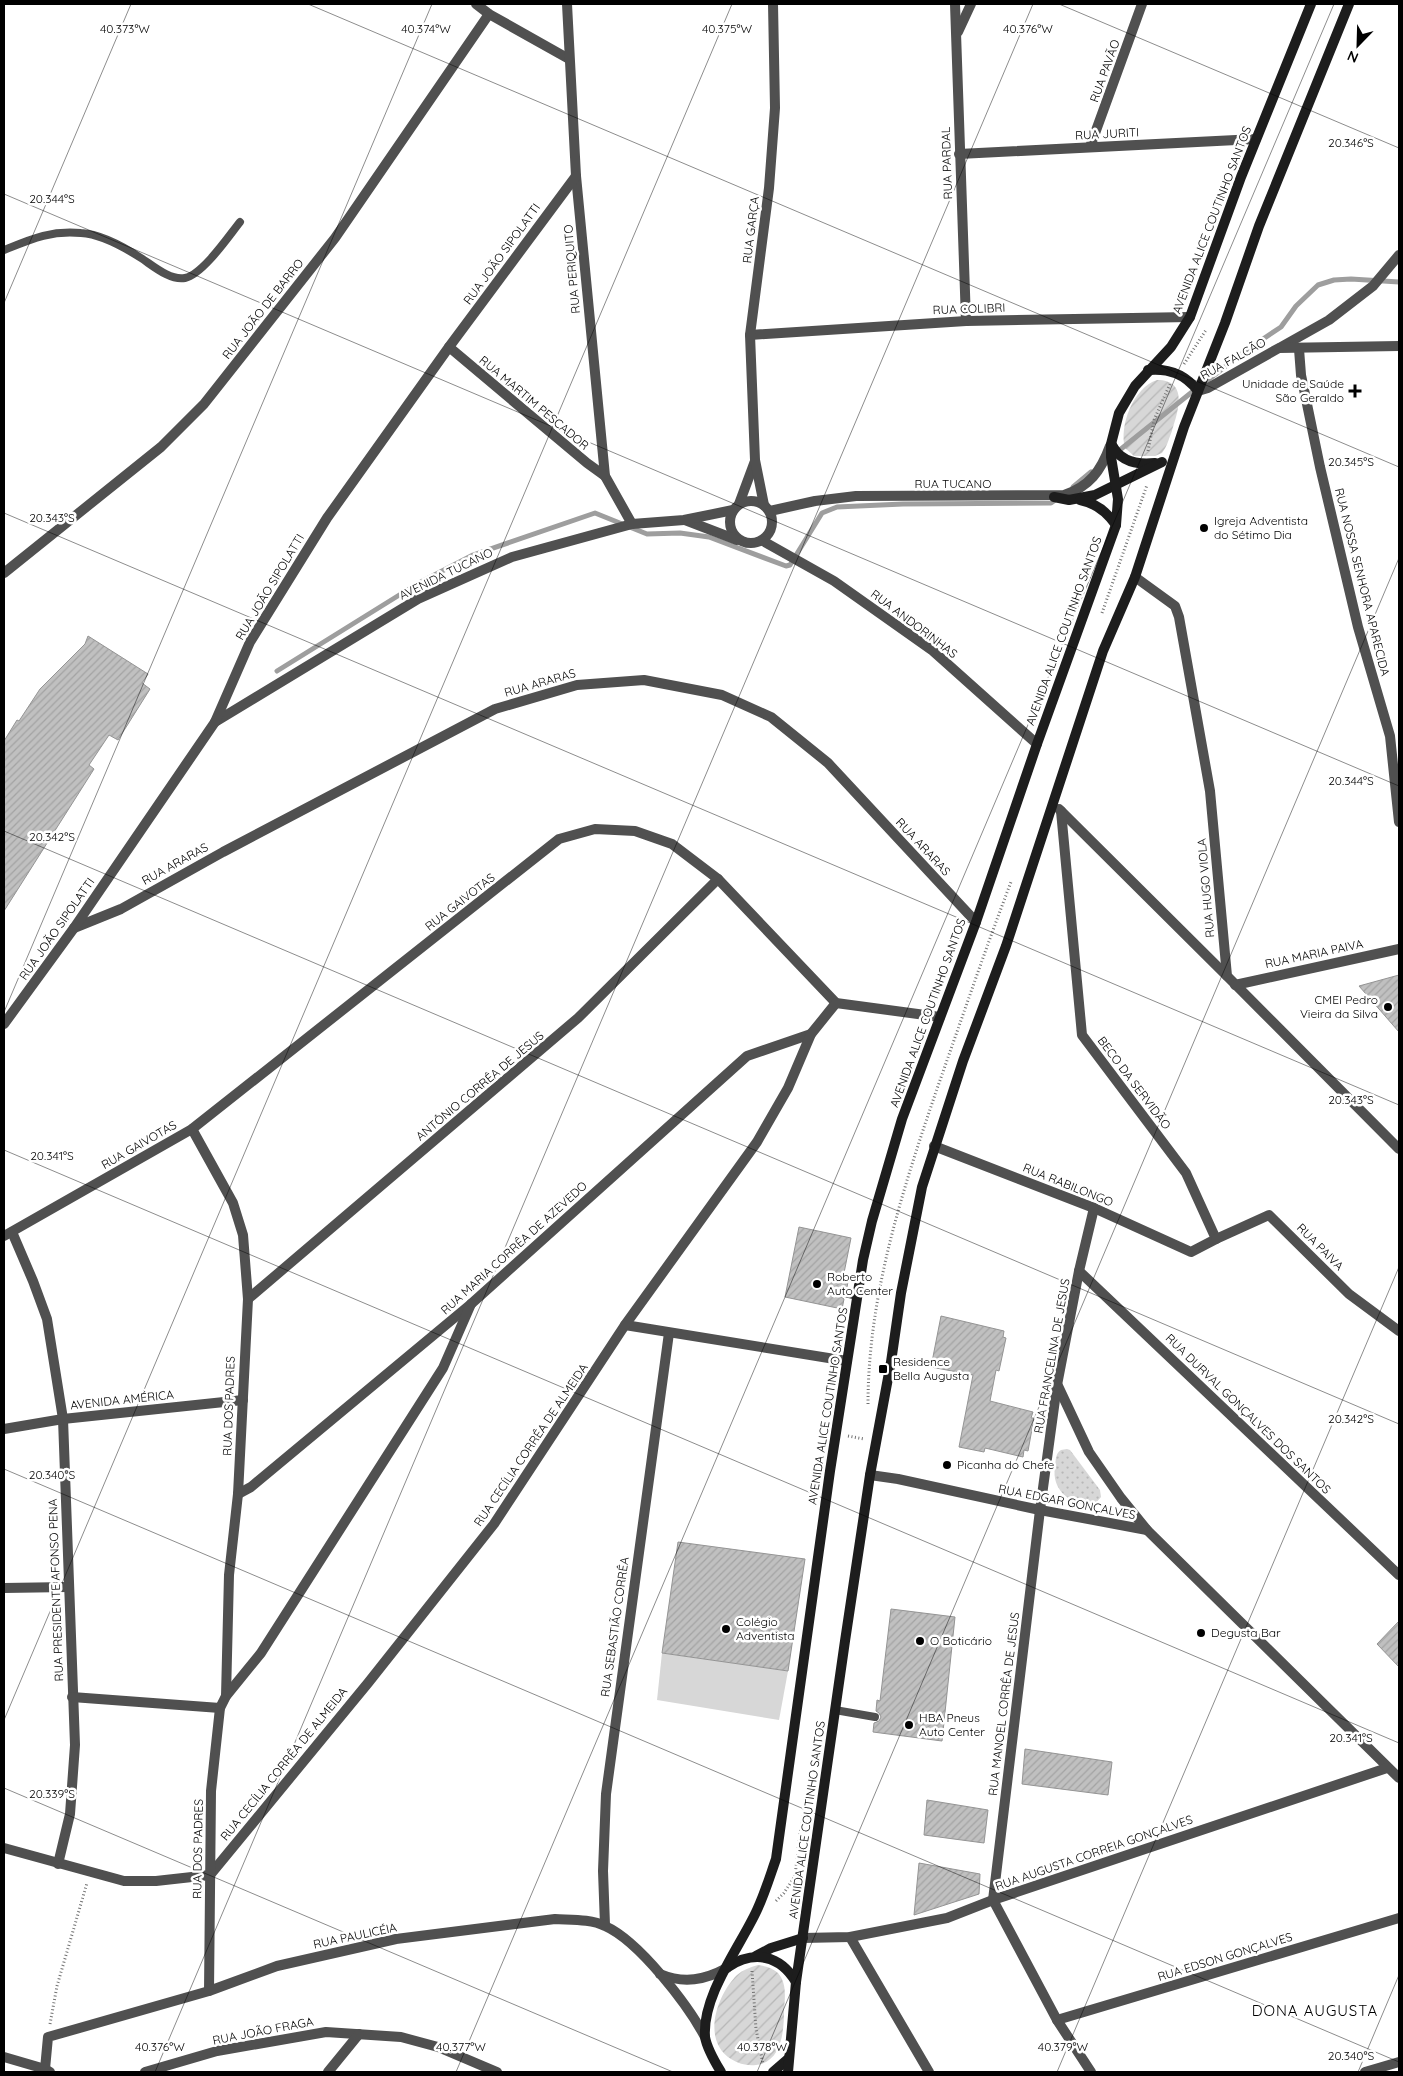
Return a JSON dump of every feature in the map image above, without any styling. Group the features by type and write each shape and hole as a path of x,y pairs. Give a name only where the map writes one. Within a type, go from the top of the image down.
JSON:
{"main road":[{"name":"AVENIDA ALICE COUTINHO SANTOS","path":"722,2071 713,2058 706,2037 707,2014 712,1995 757,1910 776,1859 830,1471 857,1296 863,1260 880,1190 902,1119 976,922 1037,744 1116,525 1118,507 1111,444 1119,413 1135,386 1172,346 1190,317 1256,138 1311,4"},
{"name":"AVENIDA ALICE COUTINHO SANTOS","path":"788,2072 796,1982 816,1832 870,1475 914,1220 934,1146 963,1061 1057,807 1103,651 1135,577 1173,460 1273,189 1348,4"},
{"path":"1148,370 1166,370 1178,373 1188,380 1198,392"},
{"path":"1111,444 1115,452 1122,457 1148,466"},
{"path":"1076,500 1096,495 1148,466 1173,460"},
{"path":"1054,497 1094,504 1102,509 1116,525"},
{"path":"727,1968 736,1962 756,1956 771,1948 803,1938"},
{"path":"756,1956 784,1966 796,1982"},
{"path":"774,2072 788,2059"}],"street":[{"path":"476,4 489,14 569,58"},
{"name":"RUA PERIQUITO","path":"566,4 576,176 604,476 632,524"},
{"name":"RUA GARÇA","path":"767,508 755,460 750,335 769,188 775,117 773,4"},
{"name":"RUA PARDAL","path":"955,4 966,321"},
{"path":"957,33 971,4"},
{"name":"RUA PAVÃO","path":"1090,147 1142,4"},
{"name":"RUA JOÃO DE BARRO","path":"4,573 162,446 204,404 335,238 489,14"},
{"name":"RUA JURITI","path":"959,154 1256,138"},
{"name":"RUA JOÃO SIPOLATTI","path":"4,1024 74,928 215,722 250,642 327,518 449,347 576,176"},
{"name":"RUA FALCÃO","path":"1198,392 1329,320 1373,286 1399,255"},
{"name":"RUA COLIBRI","path":"750,335 966,321 1190,317"},
{"name":"RUA FALCÃO","path":"1279,348 1399,346"},
{"name":"RUA MARTIM PESCADOR","path":"449,347 586,463 604,476"},
{"name":"RUA NOSSA SENHORA APARECIDA","path":"1299,349 1301,375 1320,467 1358,626 1390,736 1399,822"},
{"name":"RUA TUCANO","path":"767,508 856,496 1054,497 1072,492 1091,480 1099,471 1111,444"},
{"name":"RUA GARÇA","path":"736,507 755,460"},
{"path":"747,501 756,501 767,508 773,519 773,527 763,541 747,544 733,534 730,518 736,507 747,501"},
{"name":"AVENIDA TUCANO","path":"215,722 418,600 512,557 632,524 684,520 736,507"},
{"name":"AVENIDA TUCANO","path":"684,520 739,540"},
{"name":"RUA ANDORINHAS","path":"763,541 834,580 933,651 1037,744"},
{"name":"RUA HUGO VIOLA","path":"1135,577 1175,606 1179,617 1210,791 1227,976"},
{"name":"RUA ARARAS","path":"74,928 120,909 223,852 495,709 577,684 644,680 722,695 771,717 828,763 976,922"},
{"path":"1390,736 1399,747"},
{"path":"1057,807 1399,1149"},
{"name":"BECO DA SERVIDÃO","path":"1057,807 1082,1035 1186,1173 1216,1239"},
{"name":"RUA GAIVOTAS","path":"8,1234 192,1129 559,839 595,829 635,831 672,844 718,879 836,1003"},
{"name":"ANTÔNIO CORRÊA DE JESUS","path":"248,1299 578,1018 718,879"},
{"name":"RUA MARIA PAIVA","path":"1235,984 1399,948"},
{"path":"836,1003 940,1017"},
{"name":"RUA CECÍLIA CORRÊA DE ALMEIDA","path":"210,1875 368,1683 494,1524 626,1325 757,1142 788,1088 811,1034 836,1003"},
{"name":"RUA MARIA CORRÊA DE AZEVEDO","path":"238,1494 471,1304 747,1056 811,1034"},
{"name":"RUA DOS PADRES","path":"192,1129 233,1203 243,1235 248,1299 238,1494 229,1575 226,1696"},
{"name":"RUA RABILONGO","path":"934,1146 1094,1208 1192,1252 1216,1239"},
{"name":"RUA FRANCELINA DE JESUS","path":"1040,1510 1057,1385 1079,1271 1094,1208"},
{"name":"RUA PAIVA","path":"1216,1239 1269,1215 1349,1294 1399,1331"},
{"name":"RUA PRESIDENTE AFONSO PENA","path":"8,1234 33,1280 47,1319 63,1419 75,1745 70,1814 58,1864"},
{"name":"RUA DURVAL GONÇALVES DOS SANTOS","path":"1079,1271 1399,1575"},
{"path":"72,1697 220,1708 226,1696 261,1653 443,1368 471,1304"},
{"path":"626,1325 847,1361"},
{"name":"RUA SEBASTIÃO CORRÊA","path":"604,1925 603,1872 606,1794 669,1333"},
{"path":"1057,1385 1089,1452 1121,1498 1147,1530"},
{"name":"AVENIDA AMÉRICA","path":"4,1429 63,1419 243,1400"},
{"name":"RUA EDGAR GONÇALVES","path":"870,1475 898,1479 1040,1510 1147,1530 1399,1778"},
{"name":"RUA MANOEL CORRÊA DE JESUS","path":"993,1900 1040,1510"},
{"path":"4,1588 68,1586"},
{"name":"RUA DOS PADRES","path":"209,1991 211,1791 220,1708"},
{"name":"RUA AUGUSTA CORREIA GONÇALVES","path":"803,1938 850,1937 947,1918 993,1900 1387,1768"},
{"path":"4,1848 124,1881 156,1881 210,1875"},
{"path":"993,1900 1057,2020 1091,2072"},
{"name":"RUA EDSON GONÇALVES","path":"1057,2020 1399,1918"},
{"name":"RUA PAULICÉIA","path":"48,2037 209,1991 277,1966 396,1939 556,1919 580,1920 604,1925 624,1938 659,1974 684,2004 706,2037"},
{"path":"850,1937 929,2072"},
{"path":"659,1974 681,1980 693,1980 716,1974 727,1968"},
{"name":"RUA JOÃO FRAGA","path":"145,2072 217,2051 326,2032 401,2037 438,2047 497,2072"},
{"path":"328,2072 358,2034"},
{"path":"4,2056 48,2071 48,2037"},
{"path":"1366,2072 1399,2062"}],"lane":[{"path":"4,250 50,233 83,233 113,242 161,272 183,279 194,274 240,222"},
{"path":"845,1293 857,1296"},
{"path":"835,1710 875,1717"}],"path":[{"path":"1145,495 1148,483 1150,436 1160,403 1210,324"},
{"path":"837,1434 877,1441"},
{"path":"780,1832 816,1832"},
{"path":"48,2037 57,1986 90,1873"}],"shaded area":[{"path":"1157,380 1167,381 1174,385 1177,391 1179,398 1174,423 1167,445 1162,453 1155,456 1134,456 1125,448 1124,429 1126,419 1135,399 1141,391 1148,384"},
{"path":"1061,1450 1070,1450 1100,1490 1101,1497 1094,1505 1078,1503 1070,1499 1064,1495 1056,1483 1057,1455"},
{"path":"662,1653 788,1671 779,1720 657,1700"},
{"path":"758,1965 774,1970 783,1981 785,1996 783,2027 780,2044 771,2058 765,2063 749,2065 734,2061 722,2051 716,2041 715,2017 723,1994 737,1975"}],"building":[{"path":"88,636 148,674 142,683 150,689 118,740 109,735 89,765 94,769 4,911 4,741 40,689 85,644"},
{"name":"CMEI Pedro Vieira da Silva","path":"1399,975 1399,1032 1359,986"},
{"path":"799,1227 851,1238 844,1273 849,1274 847,1288 841,1289 839,1292 844,1299 842,1309 785,1297"},
{"path":"941,1316 1004,1331 1003,1337 1006,1338 999,1371 996,1370 990,1401 1033,1412 1031,1418 1034,1418 1028,1451 1024,1450 1023,1457 985,1448 984,1452 959,1447 973,1375 931,1367"},
{"name":"Colégio Adventista","path":"678,1542 805,1559 788,1671 662,1653"},
{"name":"O Boticário","path":"891,1609 955,1617 942,1741 873,1732 874,1723 879,1721 881,1717 876,1711 877,1700 880,1701"},
{"path":"1399,1621 1399,1667 1377,1644"},
{"path":"1025,1749 1112,1762 1108,1795 1022,1784"},
{"path":"927,1800 988,1810 984,1843 924,1835"},
{"path":"919,1863 980,1874 979,1894 914,1915"}],"waterway":[{"path":"1204,383 1248,349 1281,327 1296,306 1318,285 1334,280 1351,279 1399,282"},
{"path":"1116,453 1197,388"},
{"path":"1073,487 1091,472"},
{"path":"277,671 417,584 473,555 595,513 647,534 680,533 709,537 786,566 790,565 822,513 837,507 903,504 1051,503 1058,498"}],"place":[{"name":"Unidade de Saúde São Geraldo","path":"1355,391"},
{"name":"Igreja Adventista do Sétimo Dia","path":"1204,528"},
{"name":"CMEI Pedro Vieira da Silva","path":"1388,1007"},
{"name":"Roberto Auto Center","path":"817,1284"},
{"name":"Residence Bella Augusta","path":"883,1369"},
{"name":"Picanha do Chefe","path":"947,1465"},
{"name":"Colégio Adventista","path":"726,1629"},
{"name":"Degusta Bar","path":"1201,1633"},
{"name":"O Boticário","path":"920,1641"},
{"name":"HBA Pneus Auto Center","path":"909,1725"}],"district":[{"name":"DONA AUGUSTA","path":"1315,2011"}]}
